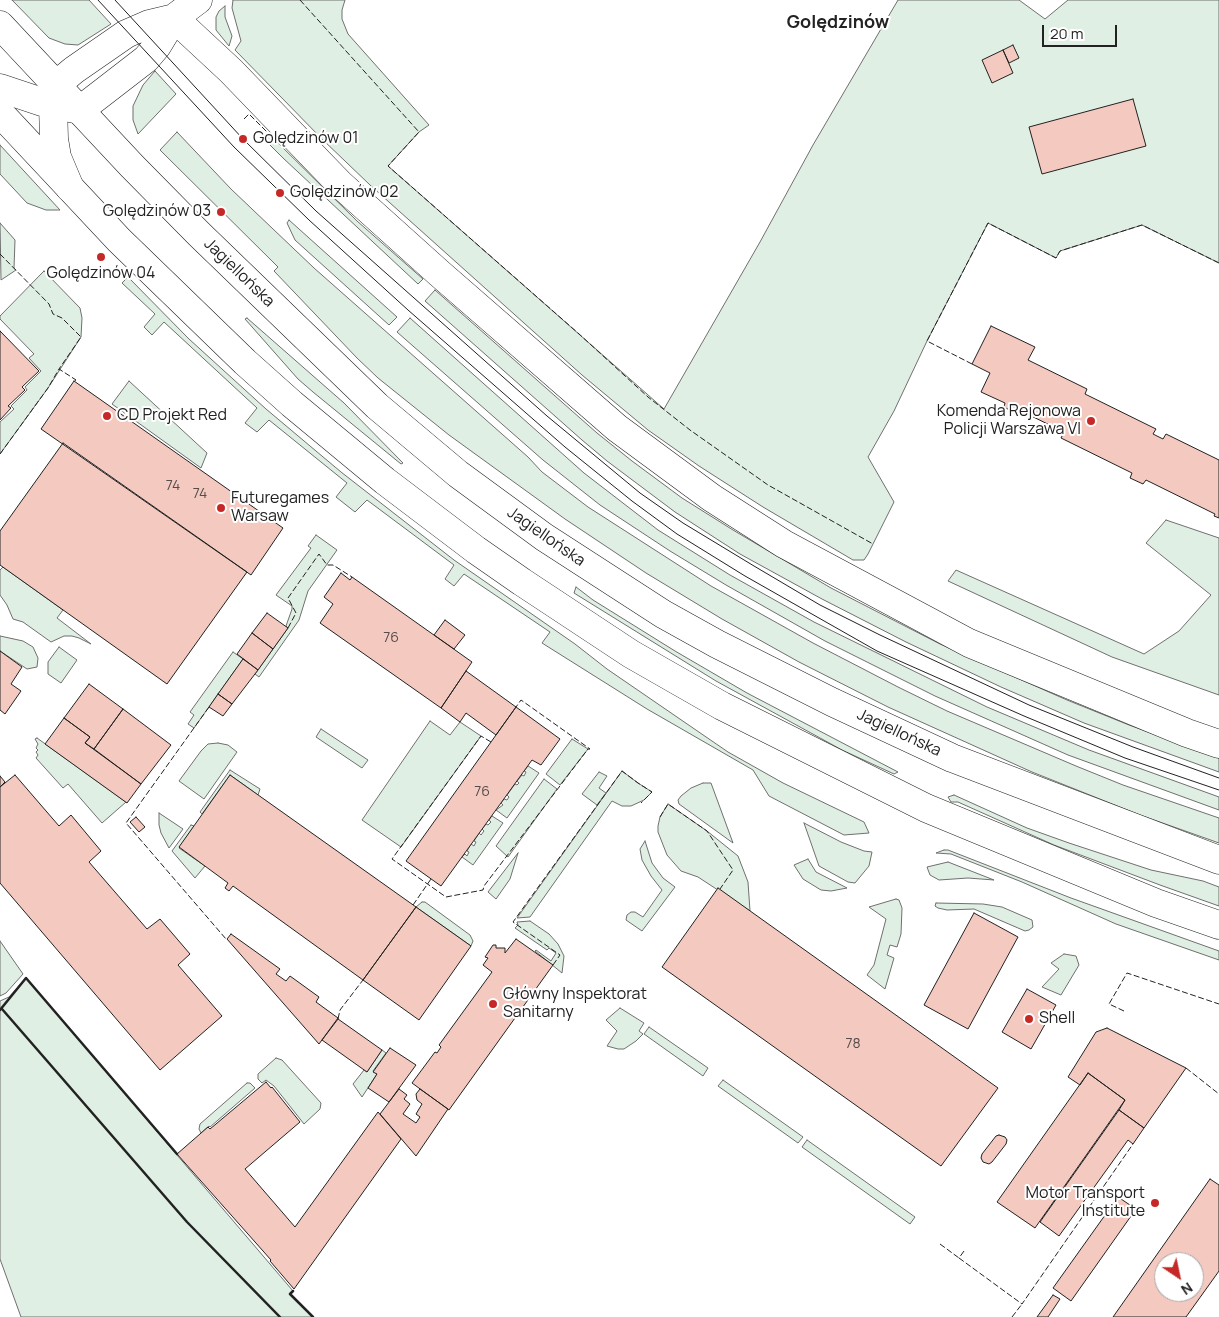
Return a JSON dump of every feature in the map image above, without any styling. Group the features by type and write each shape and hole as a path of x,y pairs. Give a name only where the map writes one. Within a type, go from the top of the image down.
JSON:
{"main road":[{"path":"71,190 57,157 53,130 54,95 74,70 126,34 149,24 174,18 198,0"},
{"path":"80,110 146,59 158,46 174,18"},
{"path":"174,18 231,71 340,184 446,280 617,428 712,498 784,544 969,643 1187,733 1219,744"},
{"name":"Jagiellońska","path":"0,25 54,95 80,110 199,234 383,412 466,480 544,537 664,614 717,644 832,702 952,758 1219,860"},
{"path":"0,88 54,95"},
{"path":"0,113 119,240 200,320 292,404 339,444 476,550 631,654 722,706 926,808 1156,903 1219,925"}],"green space":[{"path":"12,0 89,0 111,24 78,45 65,44 49,38"},
{"path":"233,0 345,0 342,19 348,34 429,125 419,132 388,166 664,409 760,242 813,145 898,0 1019,0 1045,19 1068,0 1219,0 1219,263 1142,225 1060,251 1056,258 988,223 927,341 894,411 868,457 894,502 864,560 853,560 763,507 699,466 648,430 582,375 370,185 235,50 241,41 232,8"},
{"path":"225,6 225,17 232,36 229,46 216,30 216,17"},
{"path":"155,71 176,94 138,134 133,120 133,106 143,85"},
{"path":"177,132 231,189 314,268 528,457 542,472 588,507 711,586 813,643 898,687 947,711 1076,766 1123,785 1219,818 1219,843 1140,815 1032,772 888,707 799,662 722,619 646,573 565,519 449,435 378,378 357,358 274,271 278,267 160,150"},
{"path":"270,135 357,221 423,279 418,284 283,158 265,140"},
{"path":"0,145 60,210 46,210 27,203 0,174"},
{"path":"289,220 397,317 389,325 295,240 287,223"},
{"path":"0,223 15,240 14,268 16,270 1,280"},
{"path":"44,271 80,308 82,318 81,337 48,388 0,454 0,422 14,409 11,406 27,390 25,387 41,371 29,358 34,354 0,319 0,316"},
{"path":"128,277 189,339 266,409 341,472 454,560 728,752 783,783 864,822 869,833 844,835 769,796 753,770 647,709 542,643 550,632 464,574 454,586 445,579 454,565 367,500 355,512 336,497 347,483 269,420 257,432 245,423 257,408 164,322 152,335 144,327 155,314 122,283"},
{"path":"435,290 597,433 682,498 733,530 831,588 940,644 1067,700 1219,758 1219,772 1084,723 1001,687 906,642 740,554 675,512 582,440 425,301"},
{"path":"247,318 344,403 403,463 401,464 298,379 245,319"},
{"path":"410,318 584,473 658,530 730,575 814,622 987,707 1089,750 1219,797 1219,810 1068,755 935,696 825,641 670,551 600,505 543,460 397,332"},
{"path":"129,381 207,453 201,468 112,404"},
{"path":"1166,520 1219,538 1219,695 1112,657 948,581 956,570 1144,654 1179,631 1211,595 1146,543"},
{"path":"316,535 337,550 308,591 299,620 259,677 255,674 288,628 286,626 292,609 292,606 276,595 311,548 308,546"},
{"path":"3,567 63,610 57,618 91,644 72,636 64,636 51,642 23,622 13,619 0,595 0,570"},
{"path":"576,587 593,600 675,651 747,693 898,772 894,774 842,750 716,681 574,593"},
{"path":"0,636 23,641 33,647 38,658 37,667 27,669 0,651"},
{"path":"59,647 77,660 61,683 48,674 48,662"},
{"path":"233,652 243,659 194,728 188,724 194,715 190,712"},
{"path":"430,721 450,735 460,722 481,736 401,847 362,820"},
{"path":"321,729 368,760 362,768 316,737"},
{"path":"37,738 126,802 102,823 68,784 63,788 36,758 38,755 36,748 38,744 35,739"},
{"path":"572,739 588,749 560,785 546,774"},
{"path":"208,744 228,745 237,752 204,799 179,781"},
{"path":"528,766 539,773 507,818 496,810 503,805 501,803 504,799 507,800 509,797 507,795 515,784 519,783 517,781 522,775 524,776 526,772 524,771"},
{"path":"230,770 260,789 258,795 230,775 202,814 200,812"},
{"path":"622,771 652,792 644,800 631,806 622,806 612,801 530,917 517,918"},
{"path":"599,772 607,776 599,788 606,793 597,805 582,794"},
{"path":"544,779 557,789 508,857 496,846"},
{"path":"703,783 711,783 733,843 679,804 678,800 681,796 691,788"},
{"path":"954,795 1027,828 1069,843 1151,870 1203,881 1219,887 1219,906 1054,845 958,802 951,802 948,797"},
{"path":"668,804 707,831 738,856 748,882 750,911 698,877 681,871 667,855 658,832 658,826 660,817"},
{"path":"159,813 183,829 169,848 161,833"},
{"path":"492,816 503,823 473,865 462,857 465,854 467,856 469,852 467,851 471,844 474,846 476,842 474,841 479,833 481,835 484,831 482,829 486,824 488,825 491,822 489,820"},
{"path":"804,823 841,842 864,851 872,852 869,866 855,883 848,882 819,866"},
{"path":"191,825 194,826 179,848 205,866 195,878 172,851"},
{"path":"645,841 652,863 663,878 675,887 642,931 626,920 627,915 635,912 643,917 662,890 642,860 640,849"},
{"path":"944,850 1219,951 1219,960 1116,924 1022,882 951,854 936,853"},
{"path":"518,853 510,879 496,899 488,892"},
{"path":"808,859 816,872 847,888 831,891 821,890 803,879 794,865"},
{"path":"948,862 994,880 968,878 939,880 930,875 927,867"},
{"path":"896,899 899,900 902,908 901,934 897,947 890,945 887,955 894,958 885,989 867,975 874,965 886,919 869,907"},
{"path":"425,902 470,935 473,941 471,946 416,907"},
{"path":"936,903 983,904 1002,907 1032,920 1033,927 1025,931 974,909 947,910 938,908 935,906"},
{"path":"530,921 549,934 558,944 564,956 562,973 535,951 551,961 556,953 549,948 547,950 515,928 518,925 517,922"},
{"path":"0,941 23,974 6,993 0,996"},
{"path":"1064,954 1076,956 1079,965 1061,995 1042,987 1059,969 1051,963"},
{"path":"26,978 293,1291 290,1294 313,1317 21,1317 0,1259 0,1001 9,997"},
{"path":"620,1008 644,1023 639,1031 643,1034 624,1049 607,1046 617,1031 606,1020"},
{"path":"649,1027 708,1068 703,1076 644,1034"},
{"path":"382,1050 386,1053 373,1071 377,1074 362,1097 353,1084 364,1070 367,1072"},
{"path":"276,1058 282,1060 321,1103 320,1109 304,1124 274,1086 266,1080 262,1083 258,1079 258,1074"},
{"path":"723,1080 803,1137 798,1143 718,1086"},
{"path":"247,1083 250,1083 255,1088 201,1133 199,1129 200,1124"},
{"path":"807,1140 915,1217 910,1224 802,1147"}],"building":[{"path":"1013,45 1019,58 1009,63 1003,50"},
{"path":"1003,50 1013,73 992,83 982,60"},
{"path":"1133,99 1146,146 1042,174 1029,127"},
{"name":"Komenda Rejonowa Policji Warszawa VI","path":"991,326 1035,347 1028,360 1087,389 1085,394 1156,429 1153,434 1163,439 1166,434 1219,460 1219,518 1214,516 1215,514 1146,480 1143,484 1130,478 1132,473 1061,438 1064,432 1019,410 1017,414 1004,407 1005,403 981,392 990,373 972,364"},
{"path":"0,331 39,371 22,387 25,390 8,406 11,408 0,420"},
{"path":"74,381 283,528 251,575 41,429"},
{"path":"63,443 247,572 167,684 0,565 0,531"},
{"path":"341,573 350,580 352,577 472,662 441,708 320,623 333,604 324,597"},
{"path":"267,613 288,628 273,649 252,633"},
{"path":"445,620 465,635 454,649 434,635"},
{"path":"252,633 273,649 258,670 237,654"},
{"path":"0,651 22,667 11,684 21,691 5,714 0,710"},
{"path":"243,659 258,670 232,704 218,694"},
{"path":"466,671 516,707 496,735 466,713 460,722 441,708"},
{"path":"89,684 123,709 94,749 85,743 90,737 64,718"},
{"path":"218,694 232,704 223,716 209,707"},
{"path":"516,707 560,739 541,765 532,760 441,886 406,861"},
{"path":"123,709 171,745 141,784 94,749"},
{"path":"64,718 90,737 85,743 141,784 127,803 45,744"},
{"path":"15,775 59,826 71,815 101,851 89,862 147,929 160,919 190,954 178,965 222,1016 160,1070 0,883 0,787"},
{"path":"230,775 416,907 363,980 233,886 229,891 225,888 228,883 179,847"},
{"path":"0,776 5,782 0,787"},
{"path":"136,817 145,827 139,832 130,822"},
{"path":"718,888 998,1088 941,1166 662,967"},
{"path":"416,907 471,946 419,1020 363,980"},
{"path":"974,913 1018,937 968,1029 924,1005"},
{"path":"231,934 280,969 276,974 286,981 290,976 319,997 316,1002 338,1018 319,1044 227,939"},
{"path":"516,939 553,965 449,1110 412,1083 435,1052 437,1053 441,1047 439,1045 492,972 483,965 488,958 485,957 493,945 496,945 496,948 505,948 505,953"},
{"name":"Shell","path":"1027,989 1056,1005 1031,1049 1002,1032"},
{"path":"338,1019 382,1050 367,1072 322,1040"},
{"path":"1107,1028 1186,1068 1144,1128 1119,1110 1125,1100 1088,1073 1080,1085 1068,1077 1096,1032"},
{"path":"390,1048 416,1065 389,1102 368,1088 377,1074 373,1072"},
{"path":"1088,1073 1125,1100 1035,1228 997,1202"},
{"path":"266,1082 300,1122 245,1169 295,1227 378,1112 401,1139 294,1289 271,1260 177,1154"},
{"path":"399,1089 407,1095 404,1099 410,1104 403,1114 416,1123 420,1117 416,1114 422,1104 417,1100 416,1094 420,1089 448,1109 416,1156 380,1114"},
{"path":"1119,1110 1144,1128 1133,1144 1128,1140 1059,1236 1040,1222"},
{"path":"996,1136 1005,1137 1007,1140 1006,1144 992,1162 989,1164 983,1162 982,1154"},
{"path":"1210,1179 1219,1185 1219,1271 1204,1292 1204,1252 1159,1252"},
{"path":"1118,1197 1136,1209 1071,1301 1053,1288"},
{"path":"1154,1259 1154,1302 1197,1302 1186,1317 1113,1317"},
{"path":"1053,1295 1060,1299 1048,1317 1037,1317"}],"tram line":[{"path":"98,0 234,147 309,220 408,310 565,447 632,501 677,534 745,576 877,651 1125,758 1219,790"},
{"path":"115,0 243,139 316,211 547,416 640,493 683,523 754,566 820,605 880,635 1029,705 1133,747 1219,778"}],"fence":[{"path":"300,0 419,132 388,166 648,397 690,430 768,485 873,544"},
{"path":"244,119 249,114 268,133 263,138"},
{"path":"972,364 927,341 988,223 1056,258 1060,251 1142,225 1219,263"},
{"path":"0,254 49,304 53,314 62,318 81,337 59,369"},
{"path":"0,454 48,388 59,369 76,380 74,381"},
{"path":"288,628 296,613 288,598 319,554 327,565 333,565 352,577"},
{"path":"491,742 481,736 392,859 446,897 483,890 484,886 588,749 590,749 521,700 516,707"},
{"path":"209,707 126,823 226,939"},
{"path":"553,965 560,955 513,922 622,771 652,792 641,803"},
{"path":"660,817 668,804 707,831 733,870 720,889"},
{"path":"413,905 431,879"},
{"path":"1124,1011 1109,1004 1127,973 1219,1004"},
{"path":"338,1019 340,1010 363,980"},
{"path":"1186,1068 1219,1094"},
{"path":"964,1251 959,1258 1022,1304 1133,1144"},
{"path":"940,1244 959,1258"},
{"path":"1012,1317 1022,1304"}],"wall":[{"path":"0,1010 26,978 177,1154"},
{"path":"2,1009 187,1222 280,1317"},
{"path":"293,1291 290,1294 313,1317"}],"place":[{"name":"Golędzinów 01","path":"243,139"},
{"name":"Golędzinów 02","path":"280,193"},
{"name":"Golędzinów 03","path":"221,212"},
{"name":"Golędzinów 04","path":"101,257"},
{"name":"CD Projekt Red","path":"107,416"},
{"name":"Komenda Rejonowa Policji Warszawa VI","path":"1091,421"},
{"name":"Futuregames Warsaw","path":"221,508"},
{"name":"Główny Inspektorat Sanitarny","path":"493,1004"},
{"name":"Shell","path":"1029,1019"},
{"name":"Motor Transport Institute","path":"1155,1203"}],"district":[{"name":"Golędzinów","path":"838,23"}]}
